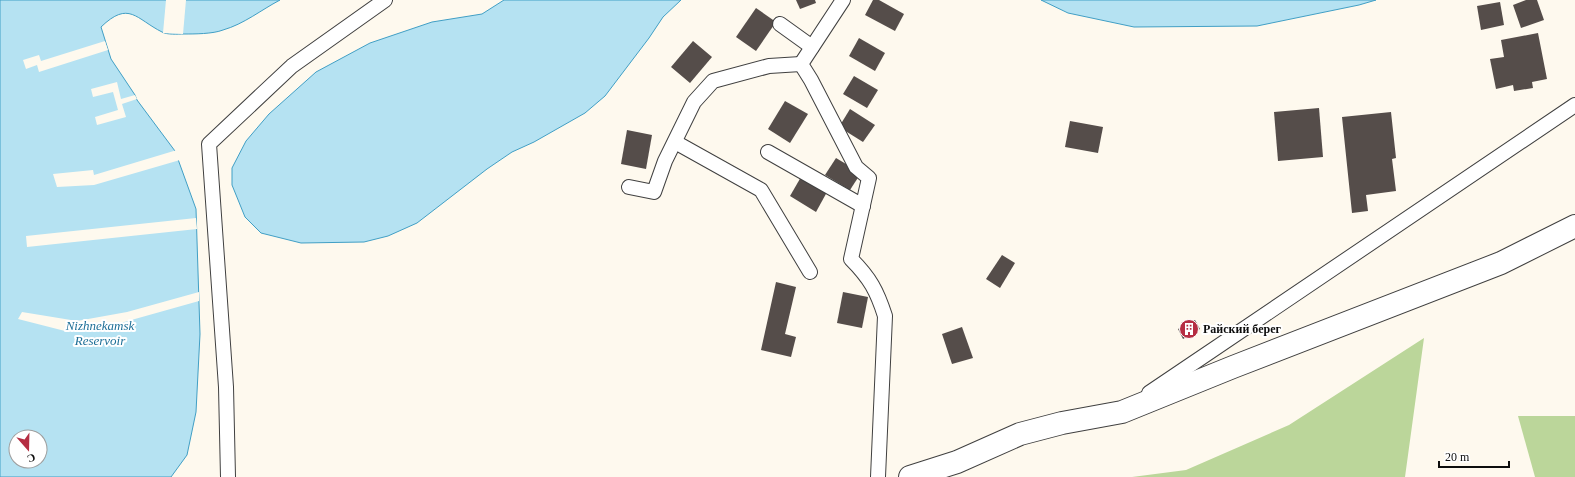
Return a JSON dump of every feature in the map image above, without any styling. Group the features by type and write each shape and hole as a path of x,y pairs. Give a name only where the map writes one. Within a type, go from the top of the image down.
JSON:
{"street":[{"path":"910,477 957,462 1020,434 1062,423 1122,412 1233,367 1501,263 1575,226"}],"lane":[{"path":"228,477 226,387 209,144 292,66 385,0"},
{"path":"801,64 843,0"},
{"path":"780,24 812,47"},
{"path":"628,187 654,192 665,161 694,102 713,81 769,66 801,64"},
{"path":"801,64 811,80 856,167 869,178 852,259 865,274 878,294 885,316 878,477"},
{"path":"1122,412 1575,105"},
{"path":"675,142 761,190 810,272"},
{"path":"768,152 863,206"}],"green space":[{"path":"1424,338 1405,477 1132,477 1186,470 1289,425"},
{"path":"1518,416 1575,416 1575,477 1535,477"}],"water":[{"name":"Nizhnekamsk Reservoir","path":"0,0 280,0 238,24 219,31 204,34 167,34 132,14 126,13 111,19 101,27 111,59 137,100 175,151 196,209 200,334 196,412 187,455 171,477 0,477"},
{"path":"504,0 681,0 663,17 605,96 585,113 534,142 512,152 487,169 417,223 388,236 364,242 301,243 261,233 245,217 232,185 232,168 246,141 269,114 316,72 370,43 432,22 482,14"},
{"path":"1041,0 1376,0 1359,5 1257,26 1134,27 1068,13"}],"pier":[{"path":"166,0 186,0 183,34 163,33"},
{"path":"105,41 108,50 39,72 37,65 26,69 23,60 39,55 41,61"},
{"path":"117,82 121,99 135,95 137,99 122,104 126,117 97,125 95,117 118,110 113,92 93,97 91,89"},
{"path":"177,150 182,160 94,185 57,187 53,174 93,170 94,175"},
{"path":"196,218 197,229 27,247 26,236"},
{"path":"199,292 199,301 110,326 65,331 18,319 22,312 77,321 127,312"}],"building":[{"path":"796,0 815,0 816,3 800,9"},
{"path":"873,0 879,0 904,14 895,31 865,15"},
{"path":"1526,0 1537,0 1544,20 1521,28 1513,5"},
{"path":"1500,2 1504,25 1481,30 1477,6"},
{"path":"756,8 776,22 756,51 736,37"},
{"path":"1538,33 1547,79 1532,82 1533,88 1514,91 1513,85 1496,89 1490,59 1504,57 1501,40"},
{"path":"859,38 885,53 875,71 849,56"},
{"path":"693,41 712,57 690,83 671,67"},
{"path":"854,76 878,90 867,108 843,94"},
{"path":"785,101 808,114 790,143 768,129"},
{"path":"1319,108 1323,157 1278,161 1274,112"},
{"path":"850,109 875,125 863,142 839,127"},
{"path":"1391,112 1396,158 1392,159 1396,191 1366,195 1368,211 1352,213 1342,117"},
{"path":"1070,121 1103,127 1098,153 1065,147"},
{"path":"627,130 652,135 646,169 621,164"},
{"path":"836,158 861,173 850,190 825,175"},
{"path":"801,177 827,192 816,212 790,196"},
{"path":"1002,255 1015,263 1000,288 986,279"},
{"path":"776,282 796,287 785,334 796,337 791,357 761,350"},
{"path":"843,292 868,297 862,328 837,323"},
{"name":"Райский берег","path":"1195,320 1200,329 1183,339 1178,329"},
{"path":"962,327 973,358 952,364 942,334"}],"place":[{"name":"Райский берег","path":"1189,329"}]}
